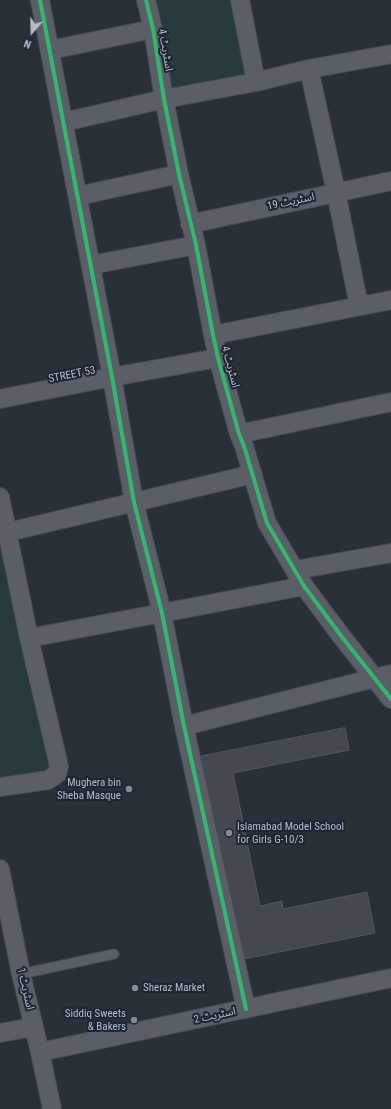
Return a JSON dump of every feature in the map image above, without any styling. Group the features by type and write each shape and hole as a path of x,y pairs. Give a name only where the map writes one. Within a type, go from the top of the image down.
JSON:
{"street":[{"path":"40,0 112,376 134,502 162,613 184,726 246,1009"},
{"name":"اسٹریٹ 4","path":"146,0 153,29 164,99 179,174 196,245 212,335 267,523 299,578 342,638 382,676 391,699"},
{"path":"240,0 256,82"},
{"path":"50,50 153,29"},
{"path":"64,122 164,99 256,82 309,69 391,54"},
{"path":"309,69 359,306"},
{"path":"78,196 179,174"},
{"name":"اسٹریٹ 19","path":"190,224 391,181"},
{"path":"91,265 196,245"},
{"path":"212,335 391,300"},
{"name":"STREET 53","path":"0,399 112,376 218,358"},
{"path":"240,434 391,402"},
{"path":"4,533 253,474"},
{"path":"0,497 4,533 58,766 57,774 48,780 0,787"},
{"path":"29,638 162,613 391,554"},
{"path":"184,726 382,676"},
{"name":"اسٹریٹ 1","path":"0,872 21,974 52,1109"},
{"name":"اسٹریٹ 2","path":"40,1052 391,978"},
{"path":"0,1034 34,1027"}],"lane":[{"path":"21,974 114,954"}],"green space":[{"path":"149,0 235,0 253,79 168,96"},
{"path":"0,528 51,772 0,783"}],"building":[{"name":"Islamabad Model School for Girls G-10/3","path":"345,728 349,750 233,773 260,906 282,901 283,909 367,892 375,933 239,960 198,757"}],"cycle path":[{"path":"40,0 112,377 134,502 162,613 184,726 246,1009"},
{"path":"146,0 153,29 164,99 179,174 196,245 218,358 239,434 267,523 304,586 391,699"}],"place":[{"name":"Mughera bin Sheba Masque","path":"129,789"},
{"name":"Islamabad Model School for Girls G-10/3","path":"229,833"},
{"name":"Sheraz Market","path":"135,988"},
{"name":"Siddiq Sweets & Bakers","path":"134,1020"}]}
